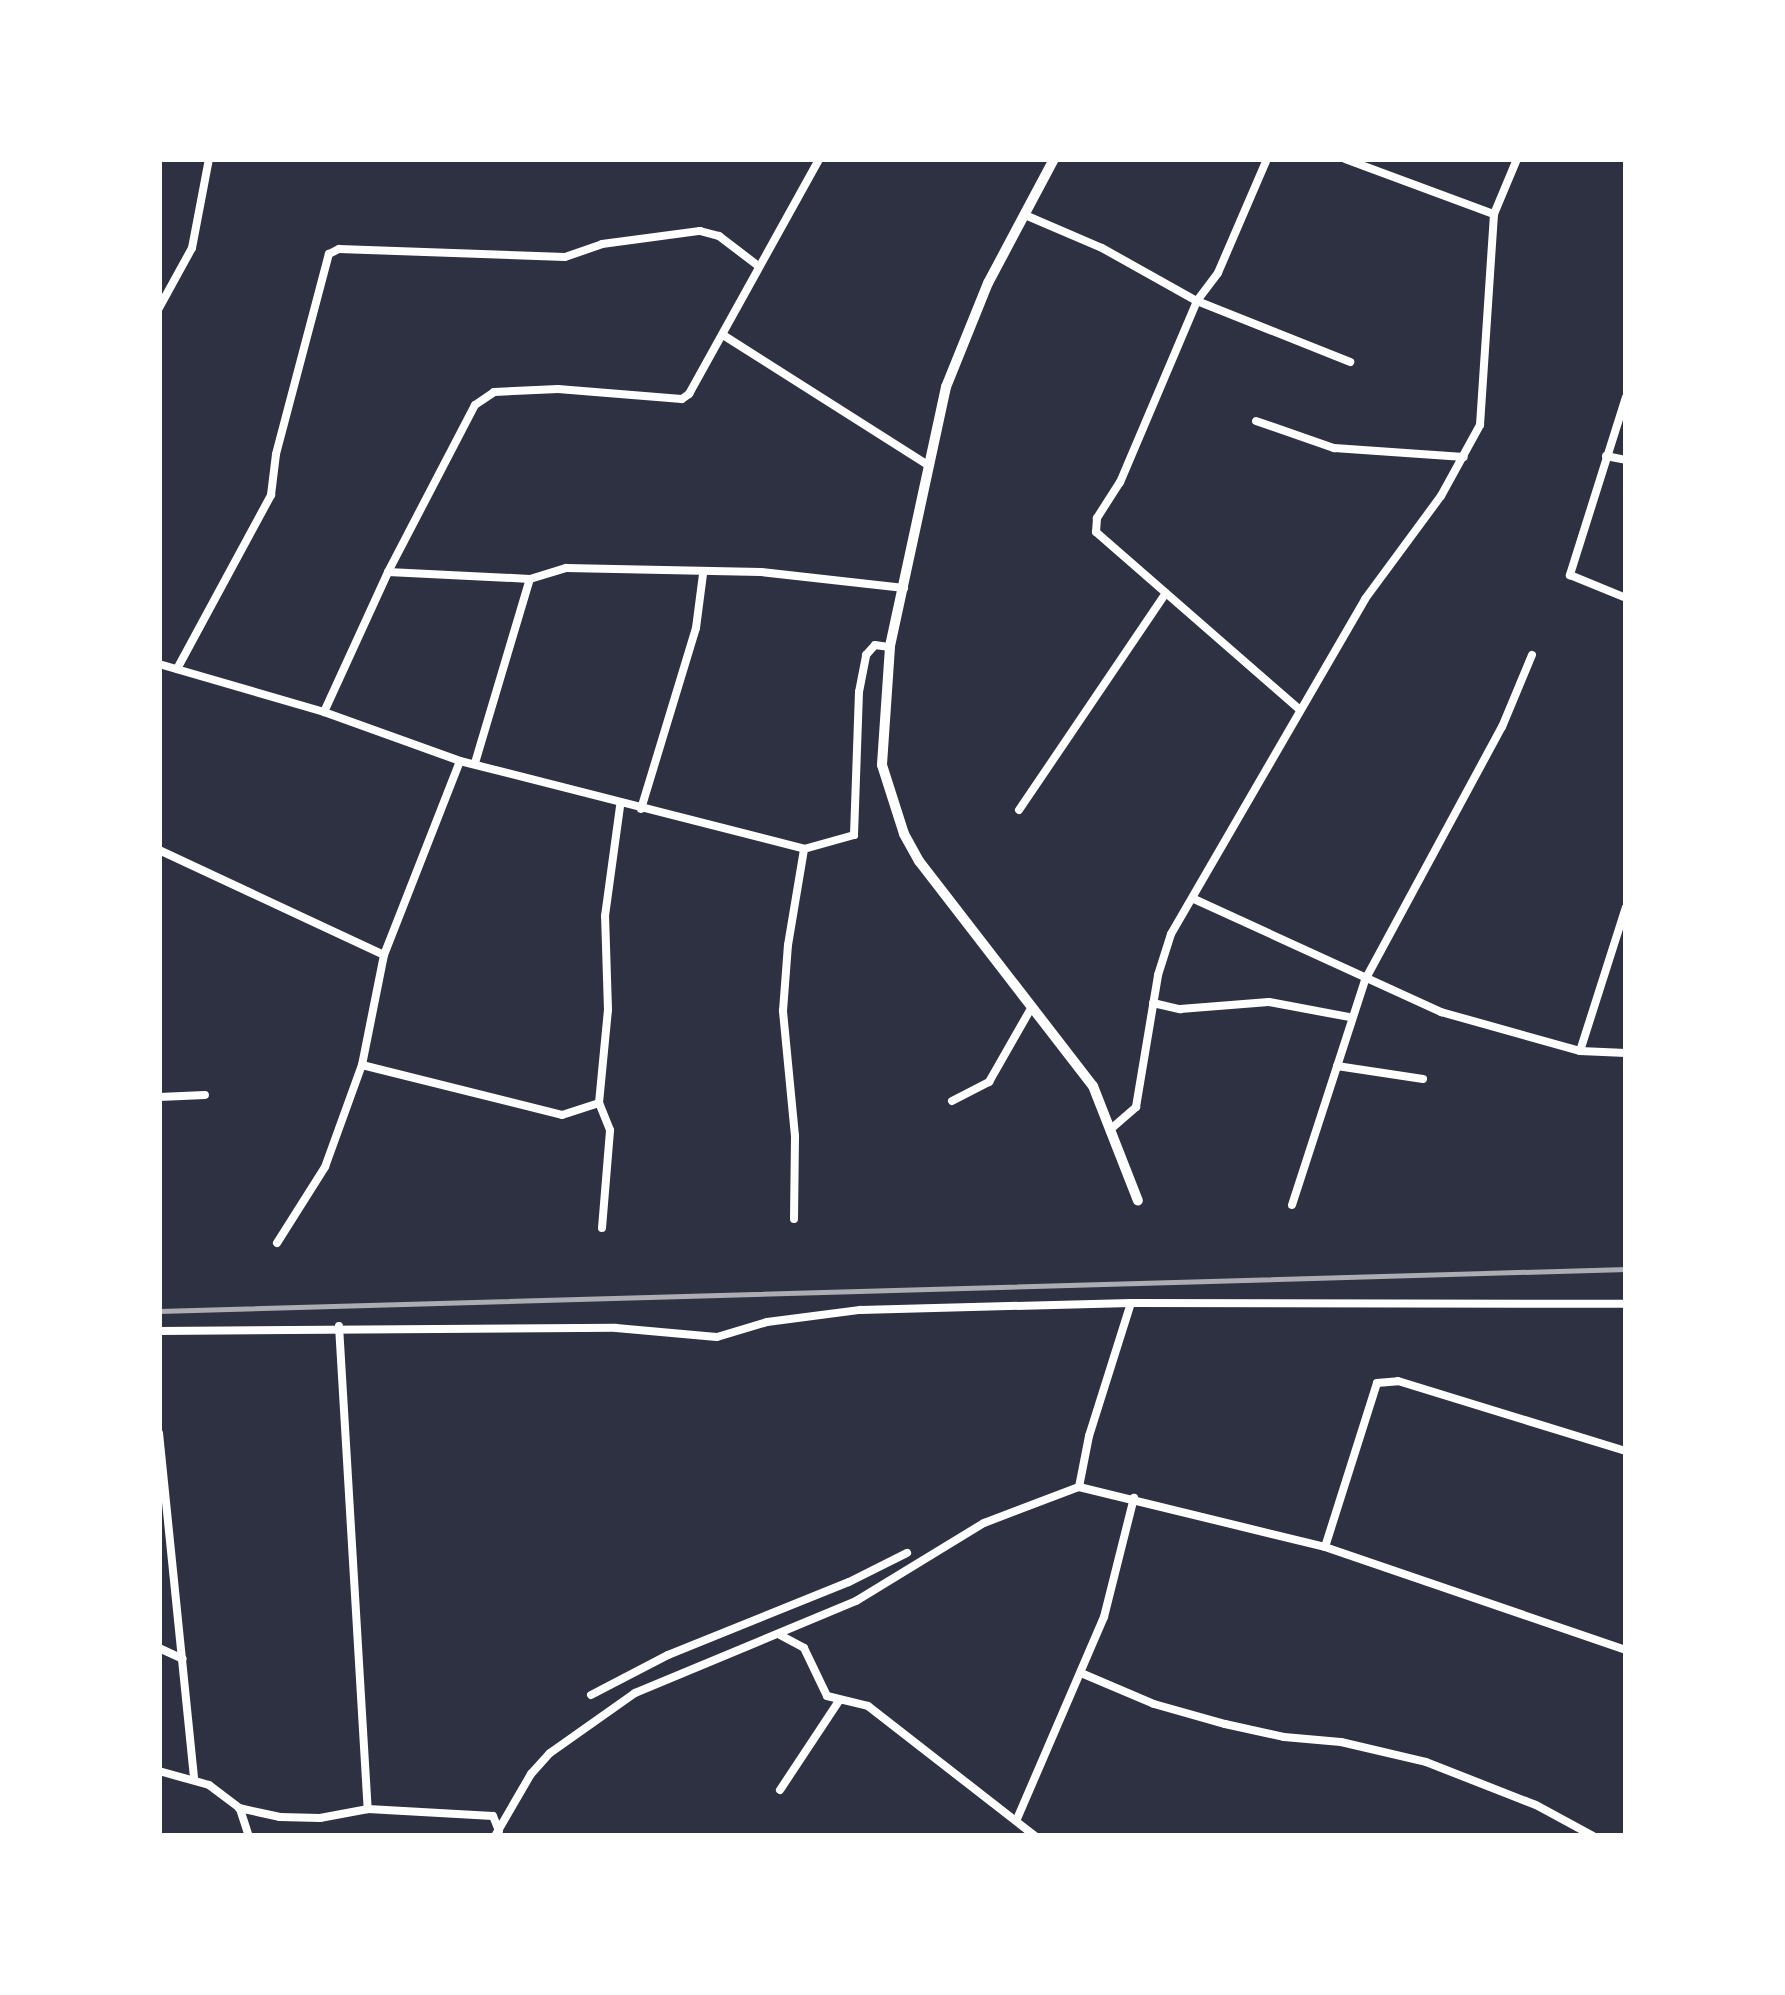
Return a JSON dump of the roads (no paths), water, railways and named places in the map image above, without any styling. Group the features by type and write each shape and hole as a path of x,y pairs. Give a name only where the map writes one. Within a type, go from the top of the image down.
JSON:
{"street":[{"path":"159,308 163,283 192,248 209,159"},
{"path":"324,712 388,572 484,396 558,389 682,399 723,335 819,159"},
{"path":"1054,159 988,283 955,362 926,464 890,647 882,764 904,834 1030,1010 1069,1050 1112,1128 1138,1201"},
{"path":"1267,159 1218,273 1197,301 1129,463 1097,518 1102,540 1299,709"},
{"path":"1345,159 1494,214"},
{"path":"1112,1128 1136,1107 1153,1003 1171,934 1365,599 1464,457 1480,425 1494,214 1517,159"},
{"path":"1025,215 1102,248 1197,301 1350,362"},
{"path":"177,669 271,495 276,454 329,254 339,249 566,257 602,244 700,231 719,236 758,265"},
{"path":"723,335 926,464"},
{"path":"1626,398 1570,575 1626,598"},
{"path":"1256,421 1334,448 1464,457"},
{"path":"1606,456 1626,460"},
{"path":"388,572 530,579 566,568 761,572 904,588"},
{"path":"641,810 696,628 703,574"},
{"path":"475,763 530,579"},
{"path":"1018,810 1166,592"},
{"path":"159,664 324,712 460,761 620,806 804,849 854,835 866,655 875,645 890,647"},
{"path":"1292,1205 1349,1017 1365,980 1502,727 1532,656"},
{"path":"277,1243 325,1167 362,1065 384,955 460,761"},
{"path":"602,1228 610,1130 599,1102 608,1010 604,916 620,806"},
{"path":"794,1219 795,1136 784,1011 788,945 804,849"},
{"path":"160,853 384,955"},
{"path":"1194,899 1441,1012 1580,1051 1626,1053"},
{"path":"1580,1051 1626,907"},
{"path":"1153,1003 1180,1009 1269,1002 1349,1017"},
{"path":"952,1101 989,1082 1030,1010"},
{"path":"362,1065 562,1115 599,1102"},
{"path":"1337,1066 1423,1079"},
{"path":"159,1097 206,1095"},
{"path":"159,1331 339,1326 616,1328 718,1337 767,1322 860,1310 1131,1304 1626,1304"},
{"path":"1079,1487 1089,1436 1131,1304"},
{"path":"339,1326 368,1809"},
{"path":"1324,1546 1377,1383 1398,1381 1626,1451"},
{"path":"159,1432 194,1780"},
{"path":"497,1834 531,1774 584,1725 635,1693 856,1600 1005,1513 1079,1487 1324,1546 1626,1650"},
{"path":"1017,1819 1104,1617 1134,1498"},
{"path":"591,1695 668,1655 849,1582 907,1552"},
{"path":"778,1635 805,1648 818,1685 838,1701 868,1706 1035,1836"},
{"path":"159,1648 183,1659"},
{"path":"1081,1673 1154,1704 1225,1724 1284,1737 1341,1742 1426,1762 1536,1805 1593,1836"},
{"path":"780,1790 838,1701"},
{"path":"159,1771 194,1780 239,1808 280,1817 320,1818 368,1809 493,1816 497,1834"},
{"path":"239,1808 249,1836"}],"railway":[{"path":"159,1311 1626,1269"}]}
